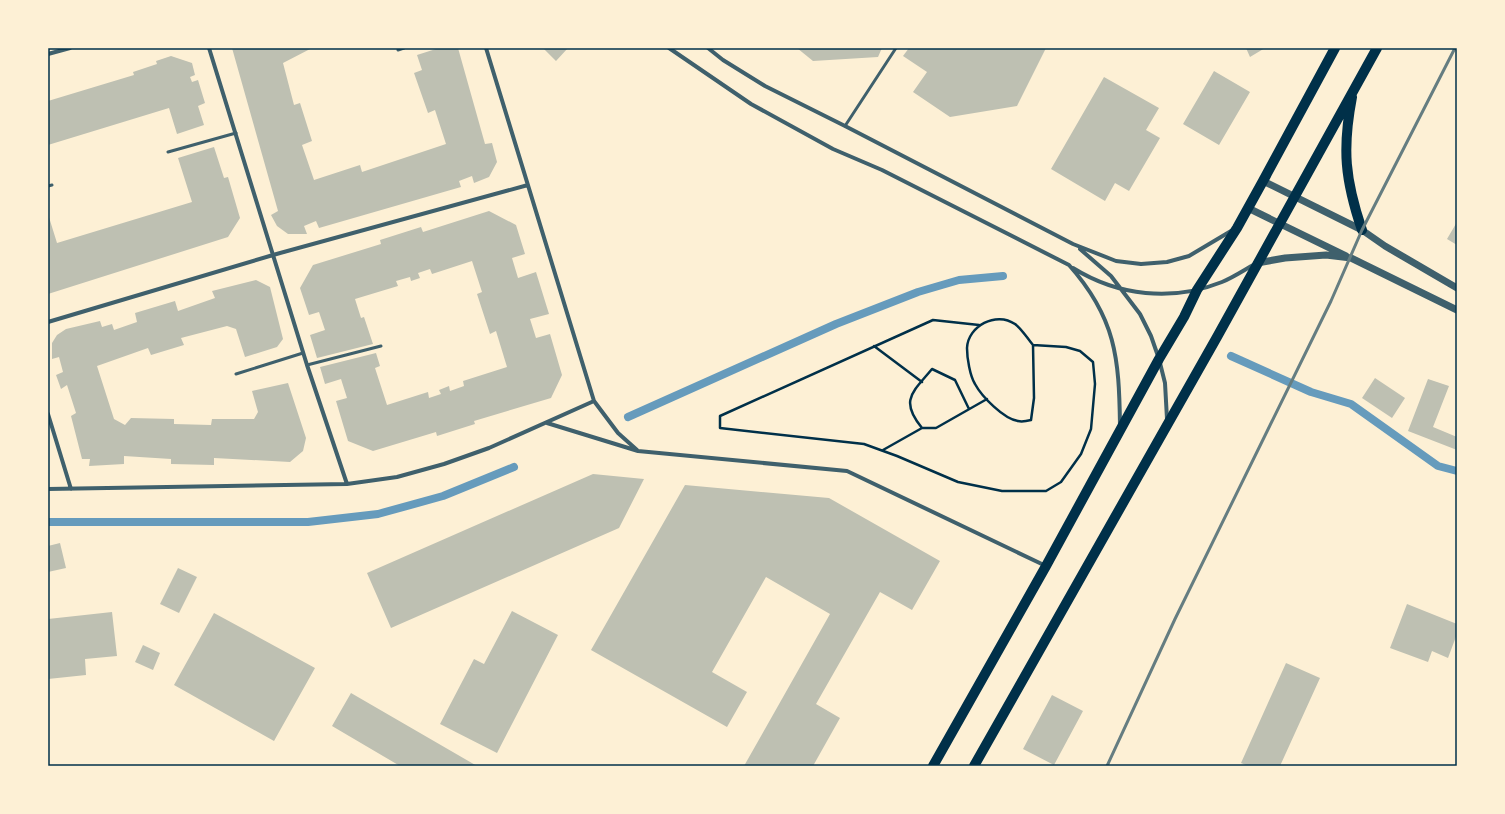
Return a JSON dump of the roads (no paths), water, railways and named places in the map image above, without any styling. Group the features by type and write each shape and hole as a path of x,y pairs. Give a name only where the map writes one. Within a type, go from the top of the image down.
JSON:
{"main road":[{"path":"933,766 1046,566 1159,359 1184,317 1197,290 1237,228 1335,48"},
{"path":"974,766 1167,421 1217,337 1377,48"},
{"path":"1352,94 1346,129 1345,157 1348,185 1362,230"}],"street":[{"path":"48,54 70,48"},
{"path":"209,48 303,354 347,484"},
{"path":"486,48 594,401 618,433 638,451"},
{"path":"669,48 751,104 833,149 882,170 1102,283 1119,289 1134,292 1166,294 1197,290 1222,282 1257,263 1285,258 1326,255 1351,258"},
{"path":"708,48 723,60 765,86 1073,244 1116,261 1140,264 1167,262 1189,256 1237,228"},
{"path":"1263,181 1362,230 1385,246 1457,288"},
{"path":"48,322 273,255 528,185"},
{"path":"1248,208 1457,310"},
{"path":"1073,244 1093,259 1111,276 1119,289 1126,294 1140,314 1151,336 1159,359 1166,396 1167,421"},
{"path":"1069,265 1087,286 1111,333 1118,380 1120,432"},
{"path":"48,489 347,484 397,477 444,464 547,423 594,401"},
{"path":"48,414 71,489"},
{"path":"547,423 638,451 847,471 1046,566"}],"lane":[{"path":"398,50 404,48"},
{"path":"845,126 896,48"},
{"path":"168,152 236,133"},
{"path":"48,186 52,185"},
{"path":"307,365 380,346"},
{"path":"236,374 303,354"}],"waterway":[{"path":"628,417 836,324 918,292 959,280 1003,276"},
{"path":"1231,356 1311,392 1351,404 1438,466 1457,471"},
{"path":"48,522 308,522 378,514 443,496 514,467"}],"railway":[{"path":"1107,766 1175,619 1331,301 1362,230 1455,48"}]}
